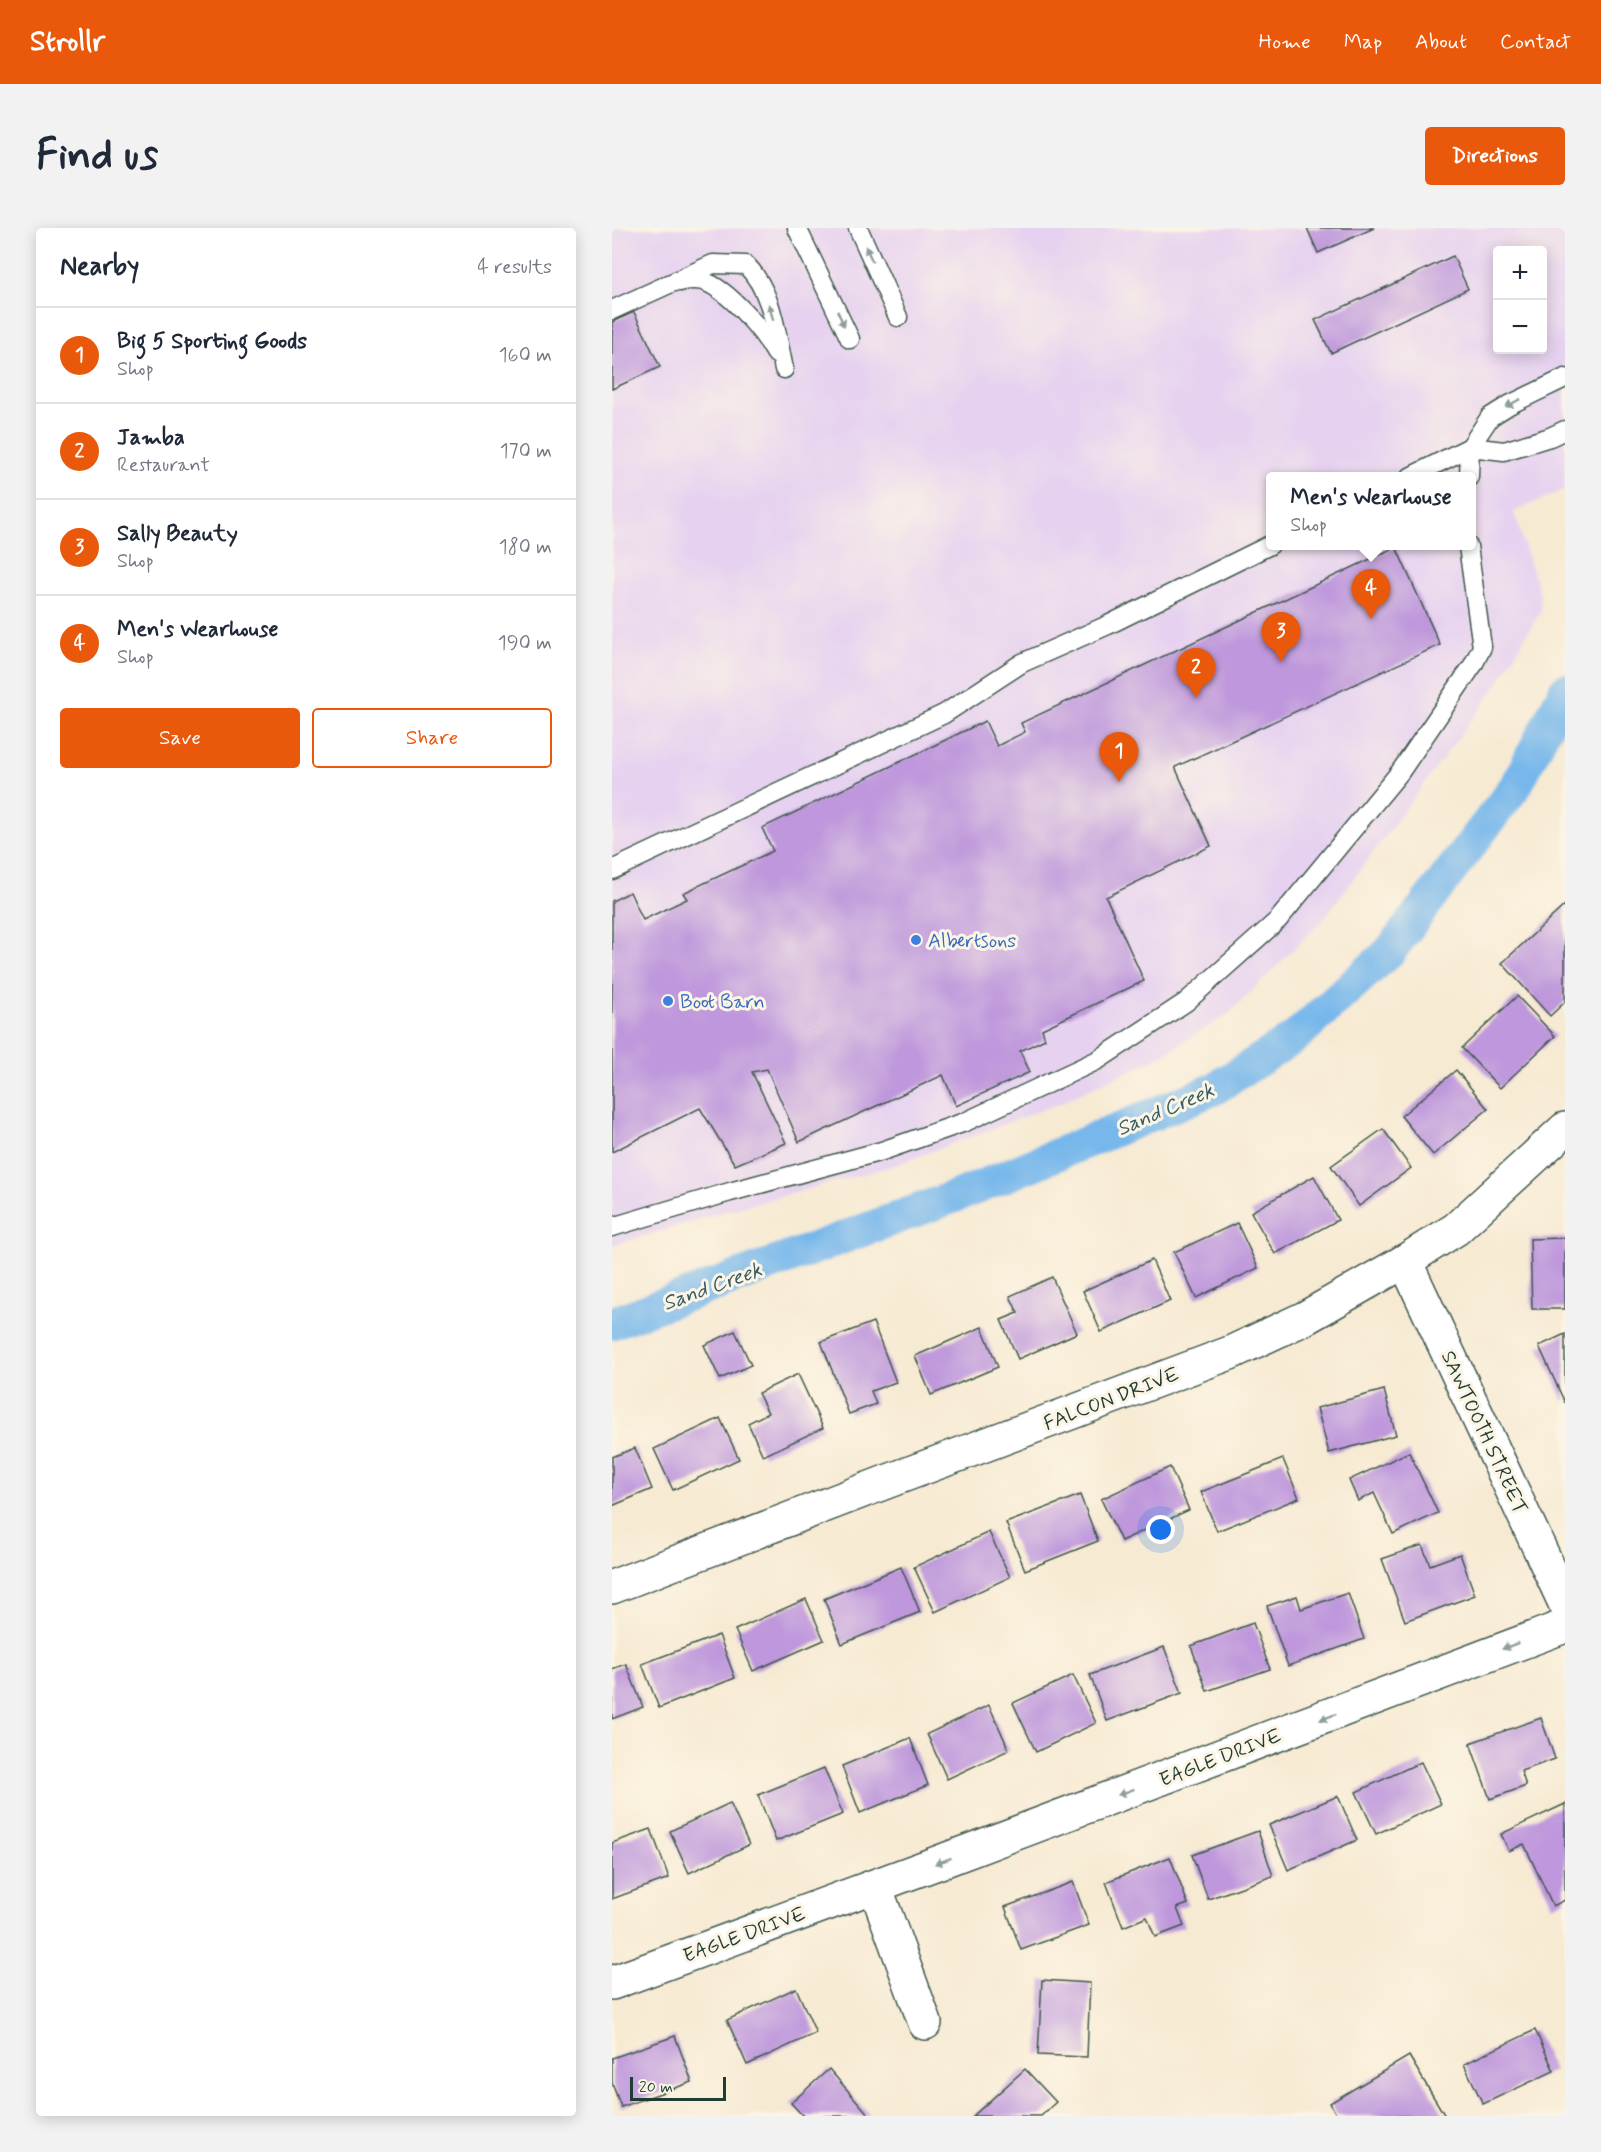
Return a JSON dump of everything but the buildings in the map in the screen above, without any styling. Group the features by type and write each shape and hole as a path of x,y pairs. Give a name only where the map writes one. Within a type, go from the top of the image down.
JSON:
{"street":[{"name":"FALCON DRIVE","path":"612,1587 1230,1353 1305,1318 1456,1229 1565,1129"},
{"name":"SAWTOOTH STREET","path":"1405,1261 1565,1603"},
{"name":"EAGLE DRIVE","path":"612,1983 1565,1626"},
{"path":"875,1886 925,2023"}],"lane":[{"path":"798,228 850,339"},
{"path":"858,228 898,317"},
{"path":"612,310 649,293 713,264 746,265 757,277 771,308 784,369 771,344 755,323 721,291 703,281 686,280 649,293"},
{"path":"1420,472 1470,447 1490,417 1509,405 1565,378"},
{"path":"1470,447 1504,451 1565,430"},
{"path":"1469,472 1470,447"},
{"path":"612,870 944,714 1022,663 1108,625 1266,547"},
{"path":"612,1227 882,1151 965,1122 1098,1060 1186,1002 1278,920 1400,772 1473,665 1482,647 1469,550"}],"shaded area":[{"path":"612,228 1565,228 1565,489 1514,512 1540,594 1541,610 1496,687 1323,920 1230,1013 1163,1055 1060,1103 893,1166 719,1213 612,1246"}],"waterway":[{"name":"Sand Creek","path":"612,1323 967,1192 1214,1089 1294,1038 1390,951 1517,784 1565,690"}],"place":[{"name":"Men's Wearhouse","path":"1371,619"},
{"name":"Sally Beauty","path":"1281,662"},
{"name":"Jamba","path":"1196,698"},
{"name":"Big 5 Sporting Goods","path":"1119,782"},
{"name":"Albertsons","path":"916,940"},
{"name":"Boot Barn","path":"668,1001"}]}
